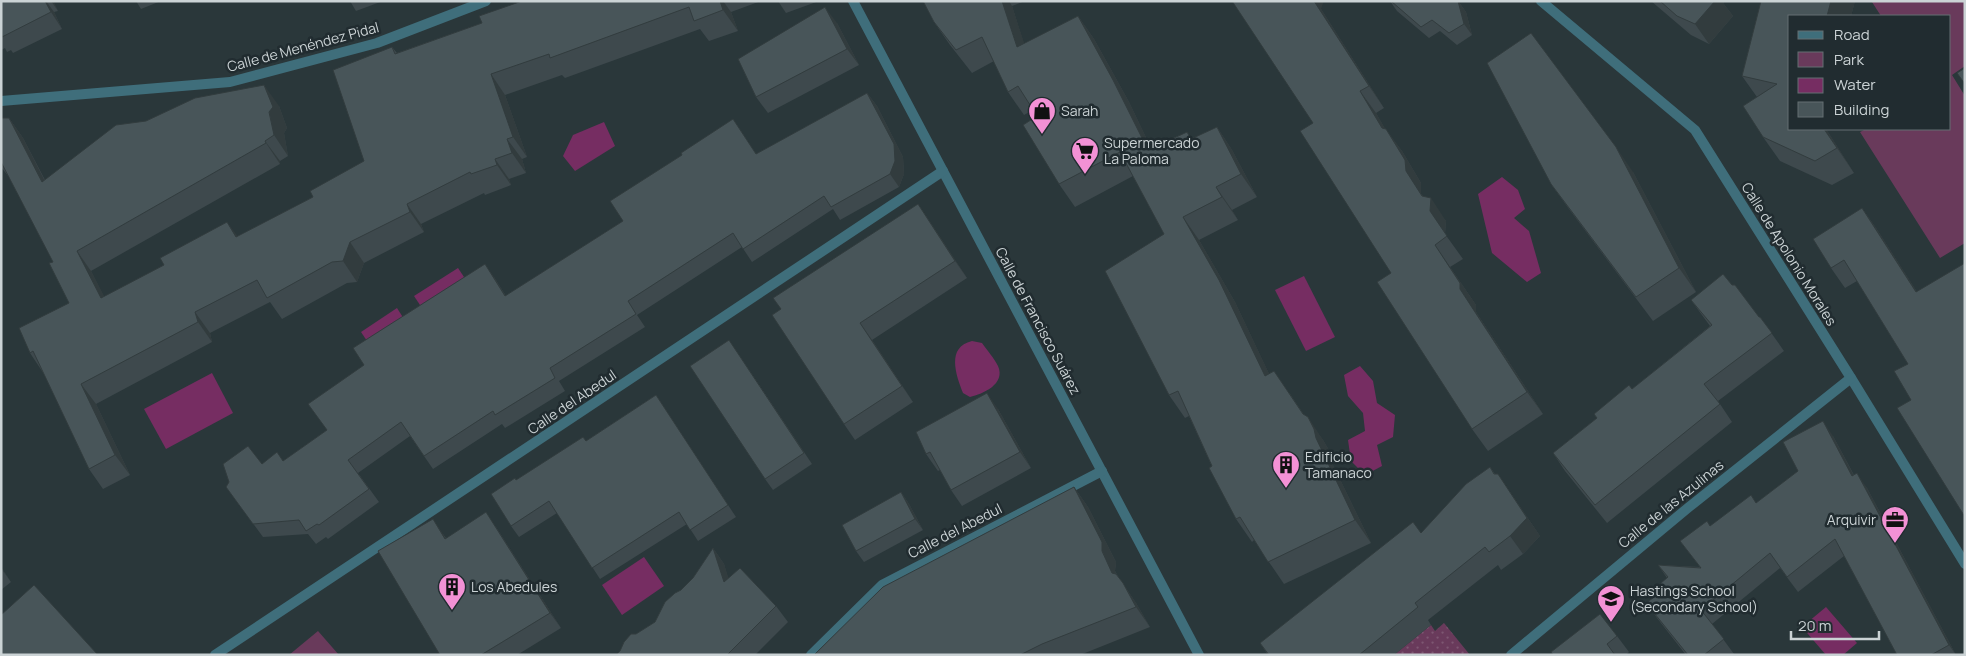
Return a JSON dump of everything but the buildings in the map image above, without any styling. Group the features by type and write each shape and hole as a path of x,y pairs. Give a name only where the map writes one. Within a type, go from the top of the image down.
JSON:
{"street":[{"name":"Calle de Menéndez Pidal","path":"1,101 230,82 377,44 486,1"},
{"name":"Calle de Francisco Suárez","path":"853,1 1199,655"},
{"name":"Calle de Apolonio Morales","path":"1540,1 1695,130 1965,564"},
{"name":"Calle del Abedul","path":"215,655 943,172"},
{"name":"Calle de las Azulinas","path":"1511,655 1689,507 1851,378"},
{"name":"Calle del Abedul","path":"811,655 882,584 1102,471"}],"green space":[{"path":"1965,1 1965,66 1952,75 1965,96 1965,243 1940,258 1860,132 1864,130 1951,130 1951,15 1880,15 1872,2"},
{"path":"1444,623 1470,655 1394,655 1431,625 1435,631"},
{"path":"318,631 339,655 289,655"}],"water":[{"path":"604,122 615,146 575,171 563,156 573,135"},
{"path":"1502,177 1518,190 1525,209 1514,218 1529,231 1541,273 1527,282 1492,253 1478,194"},
{"path":"458,268 472,289 428,317 414,296"},
{"path":"1304,276 1335,337 1306,351 1275,290"},
{"path":"397,308 409,327 373,350 361,332"},
{"path":"972,341 982,343 1000,372 999,378 992,387 987,391 970,397 963,393 955,363 959,349 964,344"},
{"path":"1360,366 1373,381 1377,403 1395,415 1393,437 1377,445 1382,466 1365,475 1351,461 1348,440 1365,431 1363,413 1348,396 1344,375"},
{"path":"212,373 233,413 166,449 144,409"},
{"path":"644,557 664,586 622,615 602,585"},
{"path":"1826,607 1857,643 1843,655 1826,655 1802,627"}],"place":[{"name":"Sarah","path":"1042,135"},
{"name":"Supermercado La Paloma","path":"1085,175"},
{"name":"Edificio Tamanaco","path":"1286,489"},
{"name":"Arquivir","path":"1895,544"},
{"name":"Los Abedules","path":"452,611"},
{"name":"Hastings School (Secondary School)","path":"1611,623"}]}
